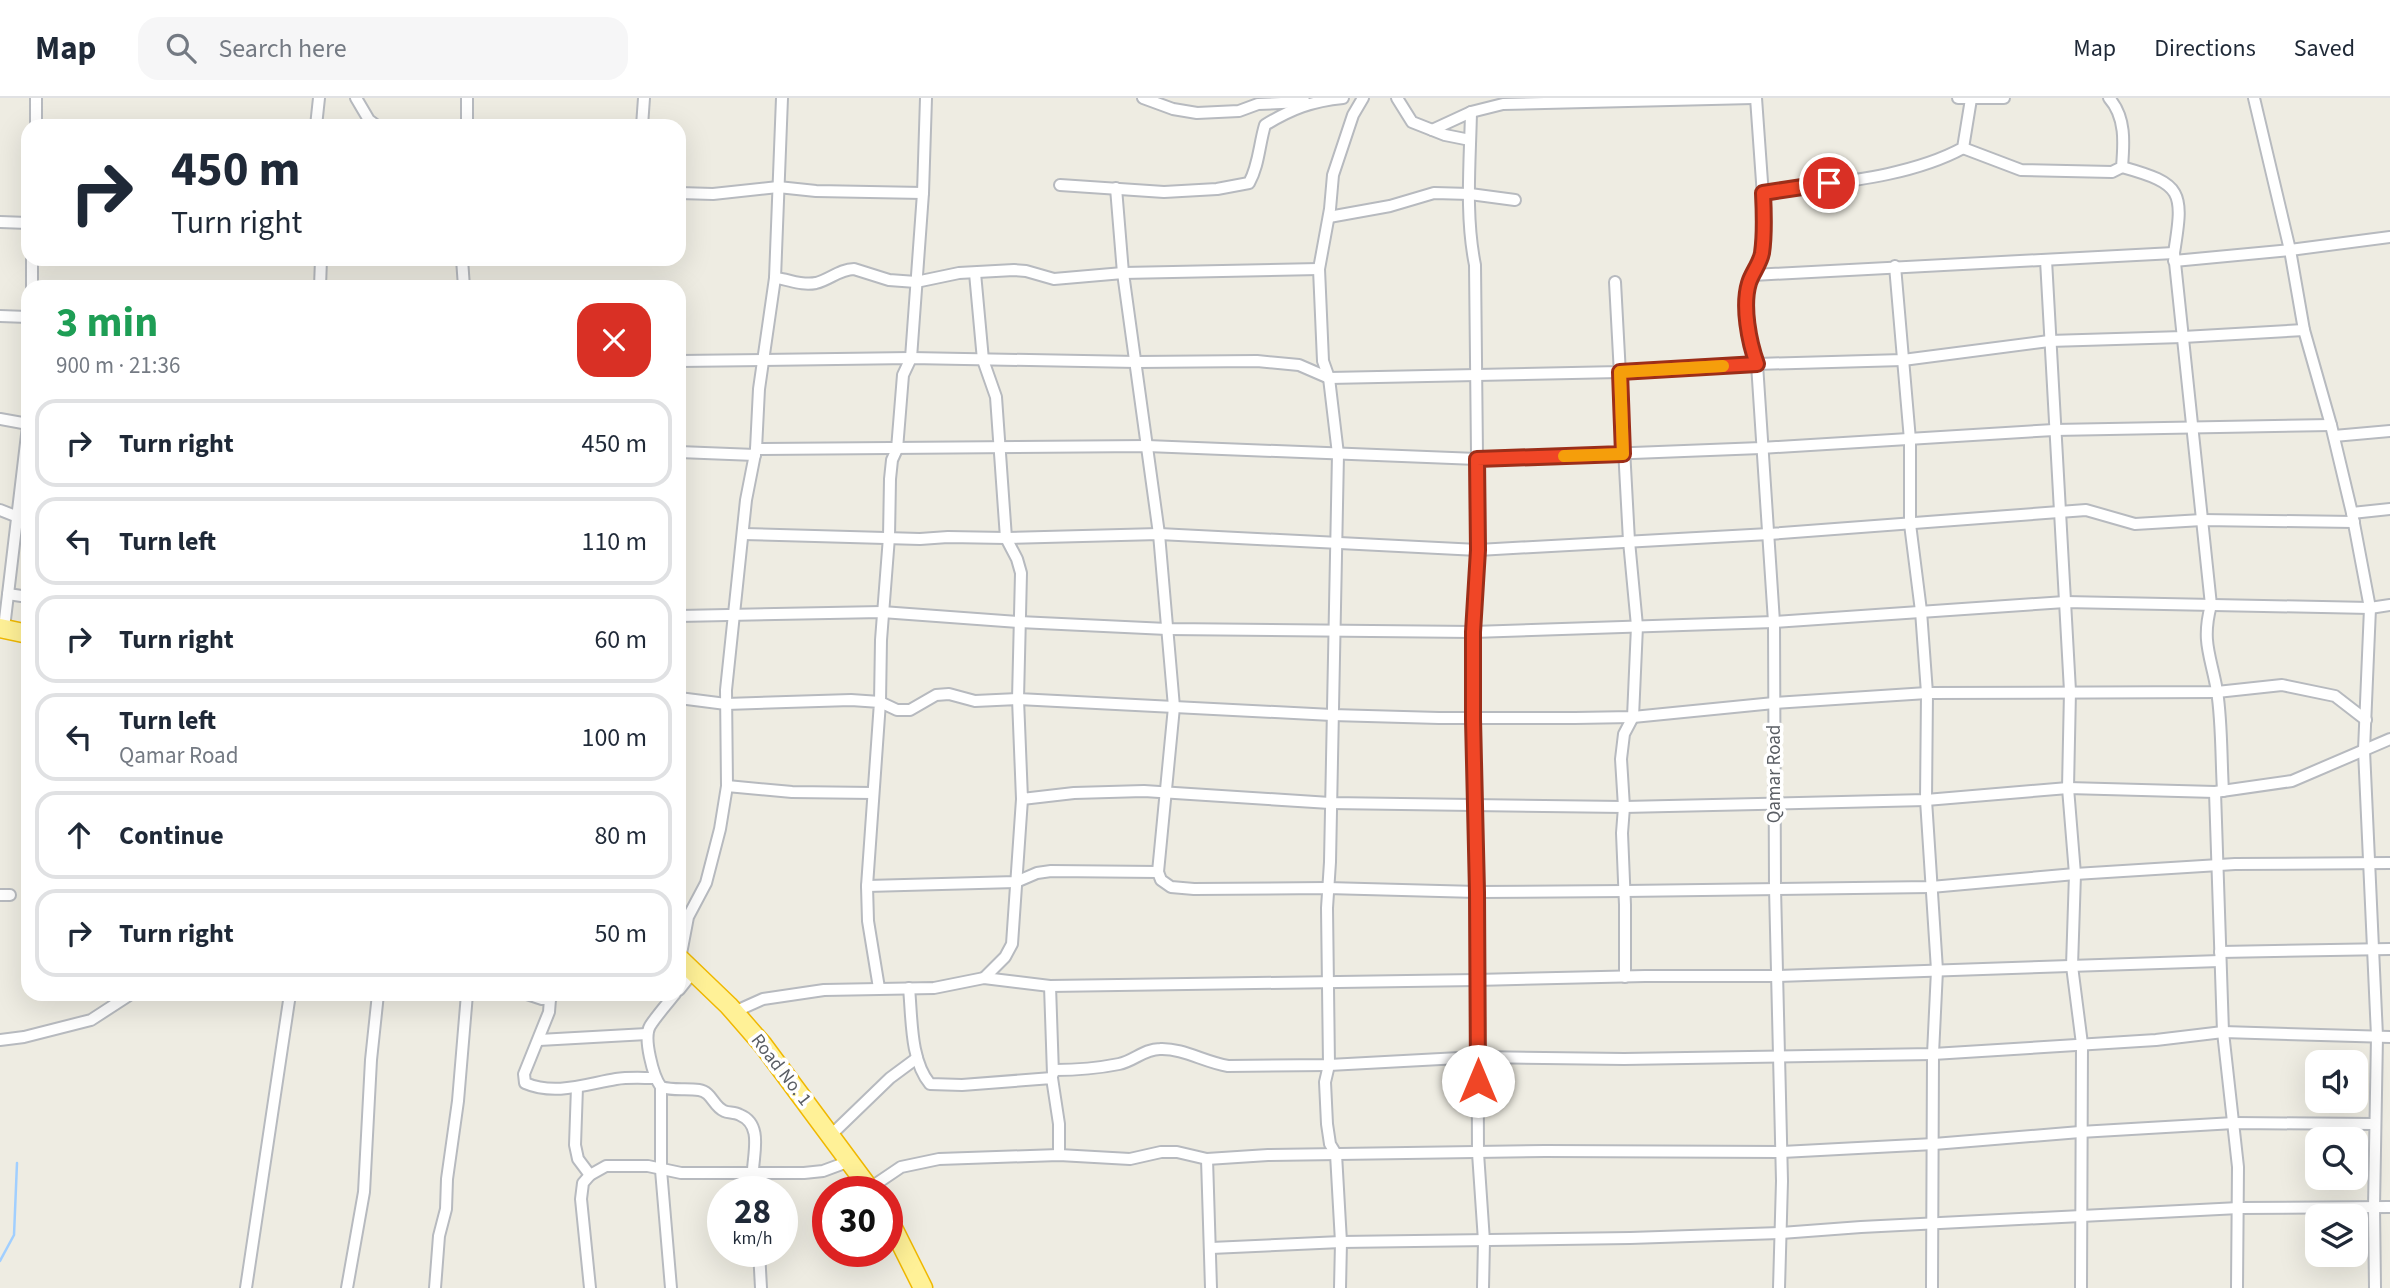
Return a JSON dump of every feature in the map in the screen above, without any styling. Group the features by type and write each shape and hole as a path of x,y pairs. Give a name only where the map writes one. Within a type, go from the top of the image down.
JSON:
{"highway":[{"path":"2,628 21,632"},
{"name":"Road No. 1","path":"686,964 763,1045 861,1176"},
{"path":"903,1248 923,1288"}],"street":[{"path":"36,98 36,119"},
{"path":"317,119 319,98"},
{"path":"356,98 368,119"},
{"path":"467,98 467,119"},
{"path":"642,119 644,98"},
{"path":"686,940 688,917 706,883 720,829 727,786 726,704 747,493 755,452 760,389 775,278 782,98"},
{"path":"879,988 868,921 867,886 880,702 882,612 889,537 891,470 897,449 903,376 911,358 923,193 926,98"},
{"path":"1143,98 1173,109 1197,113 1239,111 1258,104 1343,98"},
{"path":"1239,98 1239,111"},
{"path":"1340,1288 1336,1154 1330,1144 1326,1124 1325,1082 1329,1065 1327,888 1330,862 1338,454 1329,378 1324,360 1319,269 1329,217 1333,175 1353,115 1363,98"},
{"path":"1397,98 1412,122 1470,140"},
{"path":"1432,130 1471,112 1503,104 1755,98"},
{"name":"Qamar Road","path":"1755,98 1765,224 1759,263 1749,282 1748,309 1749,335 1757,364 1774,622 1774,888 1782,1152 1779,1288"},
{"path":"1958,98 2004,98"},
{"path":"2109,98 2114,104 2124,134 2122,167"},
{"path":"2254,98 2290,250 2304,330 2353,517 2370,608 2364,750 2377,1036 2375,1288"},
{"path":"1963,148 1971,99"},
{"path":"1060,185 1164,192 1249,183 1256,169 1265,125 1313,102"},
{"path":"1471,112 1470,194 1475,265 1478,550 1473,632 1473,719 1478,1153 1484,1241 1483,1288"},
{"path":"1763,193 1909,170 1945,158 1963,148 2021,170 2112,172 2122,167 2157,177 2170,186 2178,200 2174,257 2211,605 2206,623 2206,643 2217,692 2219,791 2216,866 2223,1032 2234,1123 2239,1208 2237,1288"},
{"path":"686,192 713,194 778,187 816,191 923,193"},
{"path":"1116,188 1123,273 1159,534 1174,707 1158,872 1161,880 1171,887 1477,892 1931,887 2074,874 2216,866 2390,863"},
{"path":"1329,217 1390,206 1434,193 1470,194 1515,200"},
{"path":"0,222 21,223"},
{"path":"1753,275 1895,266 2174,257 2290,250 2390,237"},
{"path":"2046,260 2070,691 2068,788 2074,874 2072,966 2082,1044 2081,1288"},
{"path":"1895,266 1910,440 1910,524 1921,611 1927,693 1926,800 1937,970 1933,1054 1932,1288"},
{"path":"775,278 805,285 826,280 847,269 916,282 946,275 1014,270 1054,279 1123,273 1319,269"},
{"path":"975,273 983,360 996,397 1006,538 1021,573 1018,699 1022,799 1015,931 1005,957 984,978"},
{"path":"1615,282 1623,454 1636,626 1633,718 1624,734 1622,749 1625,977"},
{"path":"0,316 21,317"},
{"path":"686,361 911,358 1285,362 1329,378 1620,372 1757,364 1903,360 2049,341 2304,330"},
{"path":"0,419 21,424"},
{"path":"686,452 1147,446 1477,459 1761,448 2054,429 2390,431"},
{"path":"2,628 21,489"},
{"path":"0,509 18,517"},
{"path":"743,534 920,540 948,537 1159,534 1478,550 1769,534 2059,511 2085,510 2135,524 2353,517 2390,509"},
{"path":"8,594 21,596"},
{"path":"686,616 882,612 1167,629 1473,632 1774,622 2065,602 2370,608 2390,605"},
{"path":"686,699 726,704 851,700 880,702 897,710 906,710 918,707 936,695 949,694 975,701 1018,699 1332,715 1473,719 1633,718 1927,693 2217,692 2282,685 2334,696 2366,720"},
{"path":"1022,799 1118,791 1330,803 1624,807 1926,800 2068,788 2219,791 2292,781 2390,740"},
{"path":"727,786 792,792 873,793"},
{"path":"867,886 1016,882 1043,871 1158,872"},
{"path":"734,1012 775,996 844,988 934,988 984,978 1050,986 1777,976 2072,966 2390,949"},
{"path":"1050,986 1059,1155"},
{"path":"909,988 917,1058 924,1077 930,1084 941,1086 1053,1074 1121,1063 1157,1048 1176,1050 1228,1066 1329,1065 1478,1057 1779,1058 1933,1054 2157,1040 2223,1032 2390,1037"},
{"path":"0,1040 24,1037 91,1020 120,1001"},
{"path":"246,1288 289,1001"},
{"path":"347,1288 364,1192 371,1060 377,1001"},
{"path":"435,1288 439,1236 446,1209 447,1179 458,1101 466,1001"},
{"path":"551,1001 524,1074 525,1083 542,1088 564,1089 616,1079 658,1082 670,1090 702,1090 725,1112 739,1114 748,1120 754,1130 753,1176"},
{"path":"670,1001 650,1026 647,1034 658,1082 661,1170 671,1288"},
{"path":"538,1040 647,1034"},
{"path":"831,1135 890,1078 917,1058"},
{"path":"578,1087 575,1145 578,1159 590,1175"},
{"path":"889,1176 901,1167 939,1159 1059,1155 1130,1159 1169,1152 1208,1158 1545,1151 1782,1152 2234,1123 2375,1124"},
{"path":"1208,1158 1211,1288"},
{"path":"590,1288 581,1199 583,1183 590,1175 606,1166 649,1166 661,1170 705,1174 753,1171 804,1173 823,1171 850,1161"},
{"path":"1210,1248 1340,1242 1781,1233 2239,1208 2390,1207"},
{"path":"760,1267 761,1288"}],"waterway":[{"path":"0,1261 14,1235 17,1163"}],"slow traffic":[{"path":"1564,456 1623,454 1620,372 1723,366"}],"route":[{"path":"1478,1081 1473,719 1473,632 1478,550 1477,459 1623,454 1620,372 1757,364 1749,335 1747,296 1749,282 1761,254 1765,224 1763,193 1829,183"}]}
